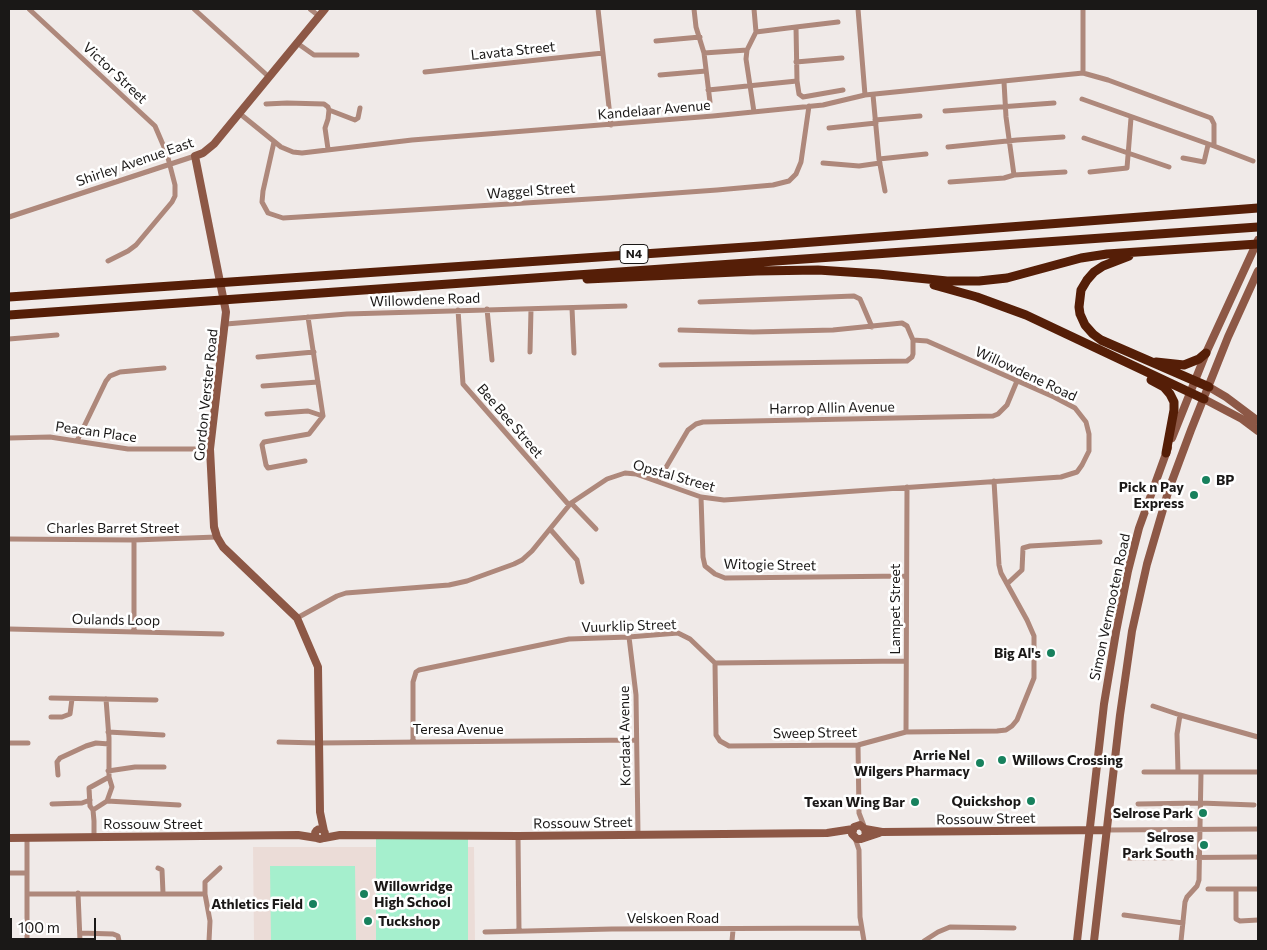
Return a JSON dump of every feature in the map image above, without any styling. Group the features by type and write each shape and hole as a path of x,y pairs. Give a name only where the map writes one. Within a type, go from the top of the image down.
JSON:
{"highway":[{"name":"N4","path":"9,297 946,233 1258,208"},
{"name":"N4","path":"9,315 1258,227"},
{"path":"480,283 775,270 848,271 946,282 993,280 1020,275 1092,256 1257,244"},
{"path":"1141,252 1112,262 1094,272 1087,280 1081,290 1079,307 1085,325 1101,340 1209,387"},
{"path":"902,277 951,289 1010,309 1204,399"},
{"path":"1104,352 1164,387 1170,394 1174,402 1174,410 1166,453"},
{"path":"1144,360 1184,365 1199,359 1206,353"}],"main road":[{"name":"Shirley Avenue East","path":"196,156 208,150 214,144 325,9"},
{"name":"Gordon Verster Road","path":"196,156 226,308 226,324 210,449 213,522 217,537 230,555 297,618 318,667 320,834"},
{"name":"Simon Vermooten Road","path":"1077,941 1104,704 1128,571 1140,528 1166,453 1194,381 1257,244"},
{"name":"Simon Vermooten Road","path":"1094,941 1119,724 1131,639 1147,564 1169,489 1228,337 1258,271"},
{"path":"1209,387 1258,421"},
{"path":"1204,399 1242,419 1258,431"},
{"path":"858,825 865,828 866,835 859,838 852,834 854,828 858,825"},
{"name":"Rossouw Street","path":"827,833 854,828"},
{"name":"Rossouw Street","path":"865,828 882,832 1107,830"},
{"name":"Rossouw Street","path":"9,838 298,836 320,834 518,836 827,833 859,838 882,832"}],"street":[{"name":"Victor Street","path":"29,9 157,127 170,165 175,191 172,202 136,245 108,262"},
{"path":"194,9 269,77"},
{"path":"310,9 319,16"},
{"path":"598,9 611,125"},
{"path":"664,111 707,107 710,102 704,53 694,9"},
{"path":"754,9 756,32 747,50 746,59 754,112"},
{"path":"858,9 865,95"},
{"path":"1083,9 1083,73 1108,80 1211,118 1214,124 1211,146 1204,162 1183,158"},
{"path":"756,32 838,22"},
{"path":"796,27 796,62 799,94 802,97 843,90"},
{"path":"656,41 700,37"},
{"path":"297,42 314,56 357,56"},
{"path":"704,53 747,50"},
{"name":"Lavata Street","path":"425,72 603,53"},
{"path":"796,62 842,58"},
{"path":"660,75 706,71"},
{"name":"Kandelaar Avenue","path":"239,113 286,150 302,153 412,140 754,112 823,104 865,95 1083,73"},
{"path":"708,90 797,82"},
{"path":"1004,82 1014,174"},
{"path":"873,95 885,191"},
{"path":"1082,99 1253,161"},
{"path":"945,111 1054,102"},
{"path":"266,104 327,105 329,110 325,128 328,149"},
{"name":"Waggel Street","path":"274,142 262,202 268,213 283,218 606,198 717,190 789,181 796,174 801,162 809,106"},
{"path":"329,110 355,120 358,118 360,108"},
{"path":"828,128 920,116"},
{"path":"1090,172 1126,169 1128,165 1131,118"},
{"path":"948,147 1063,137"},
{"path":"1084,138 1169,167"},
{"path":"823,163 859,166 926,154"},
{"name":"Shirley Avenue East","path":"9,218 196,156"},
{"path":"950,182 1004,178 1014,174 1066,172"},
{"path":"700,302 854,296 860,299 872,327"},
{"name":"Willowdene Road","path":"226,324 347,314 625,306"},
{"path":"572,308 574,353"},
{"path":"487,309 492,360"},
{"path":"530,352 531,309"},
{"name":"Bee Bee Street","path":"458,310 463,384 570,504 596,529"},
{"path":"305,461 268,468 262,445 264,442 309,434 323,416 308,317"},
{"path":"661,364 907,361 912,357 913,340 907,326 902,324 754,332 680,330"},
{"path":"9,339 57,334"},
{"name":"Willowdene Road","path":"913,340 927,341 1075,408 1086,422 1090,442 1087,459 1077,472 1061,477"},
{"path":"258,357 314,352"},
{"path":"78,441 110,376 120,372 164,368"},
{"name":"Harrop Allin Avenue","path":"658,481 688,430 696,424 703,422 993,416 1008,405 1016,381"},
{"path":"263,386 318,382"},
{"path":"267,414 298,411 314,412 323,416"},
{"name":"Peacan Place","path":"9,438 50,437 111,448 128,449 210,449"},
{"name":"Opstal Street","path":"297,618 346,593 449,586 467,582 522,560 532,551 570,504 607,479 625,473 636,474 701,497 724,500 1061,477"},
{"path":"994,481 999,566 1007,584 1022,570 1023,548 1100,542"},
{"name":"Lampet Street","path":"906,732 907,487"},
{"name":"Witogie Street","path":"701,497 705,566 715,574 725,578 906,576"},
{"path":"550,529 577,560 582,582"},
{"name":"Charles Barret Street","path":"9,539 134,540 217,537"},
{"path":"134,540 134,632"},
{"name":"Sweep Street","path":"715,663 716,735 724,744 729,746 858,745 906,732 1006,730 1016,720 1034,678 1034,636 1007,584"},
{"name":"Oulands Loop","path":"9,629 222,634"},
{"name":"Vuurklip Street","path":"413,741 413,682 416,672 420,670 569,639 678,634 690,639 715,663"},
{"name":"Kordaat Avenue","path":"629,637 636,689 638,834"},
{"path":"715,663 906,661"},
{"path":"51,698 156,700"},
{"path":"51,717 62,718 70,714 72,699"},
{"path":"93,810 106,801 112,787 109,774 106,699"},
{"path":"1153,706 1258,737"},
{"path":"1178,772 1177,734 1180,715"},
{"path":"108,732 163,735"},
{"name":"Teresa Avenue","path":"280,742 636,740"},
{"path":"9,743 28,743"},
{"path":"58,775 57,762 60,758 96,743 109,744"},
{"path":"854,828 859,813 858,745"},
{"path":"94,837 93,810 90,806 88,791 90,786 109,774 135,767 164,767"},
{"path":"1144,772 1258,772"},
{"path":"1181,941 1184,902 1197,886 1199,880 1201,773"},
{"path":"52,804 82,803 90,800"},
{"path":"106,801 179,805"},
{"path":"1138,804 1200,803 1254,805"},
{"path":"859,813 865,828"},
{"path":"1107,830 1199,831 1258,829"},
{"path":"518,836 520,931"},
{"path":"27,838 27,941"},
{"path":"859,838 861,928 864,941"},
{"path":"1128,858 1258,857"},
{"path":"158,868 162,870 163,893"},
{"path":"209,941 210,921 205,894 205,882 220,868"},
{"path":"9,873 27,873"},
{"path":"1208,889 1258,889"},
{"path":"1236,890 1236,919 1240,921 1258,920"},
{"path":"78,893 80,941"},
{"path":"27,894 205,894"},
{"path":"1124,915 1183,923"},
{"path":"924,941 950,926 1014,928"},
{"name":"Velskoen Road","path":"485,932 861,928"},
{"path":"732,941 733,930"},
{"path":"80,933 113,934 118,936 119,941"}],"shaded area":[{"name":"Willowridge High School","path":"253,847 474,847 475,941 254,941"}],"green space":[{"path":"376,837 468,837 468,941 376,940"},
{"name":"Athletics Field","path":"270,866 355,866 356,941 271,941"}],"place":[{"name":"BP","path":"1206,480"},
{"name":"Pick n Pay Express","path":"1194,495"},
{"name":"Big Al's","path":"1051,653"},
{"name":"Willows Crossing","path":"1002,760"},
{"name":"Arrie Nel Wilgers Pharmacy","path":"980,763"},
{"name":"Quickshop","path":"1031,801"},
{"name":"Texan Wing Bar","path":"915,802"},
{"name":"Selrose Park","path":"1203,813"},
{"name":"Selrose Park South","path":"1204,845"},
{"name":"Willowridge High School","path":"364,894"},
{"name":"Athletics Field","path":"313,904"},
{"name":"Tuckshop","path":"368,921"}]}
